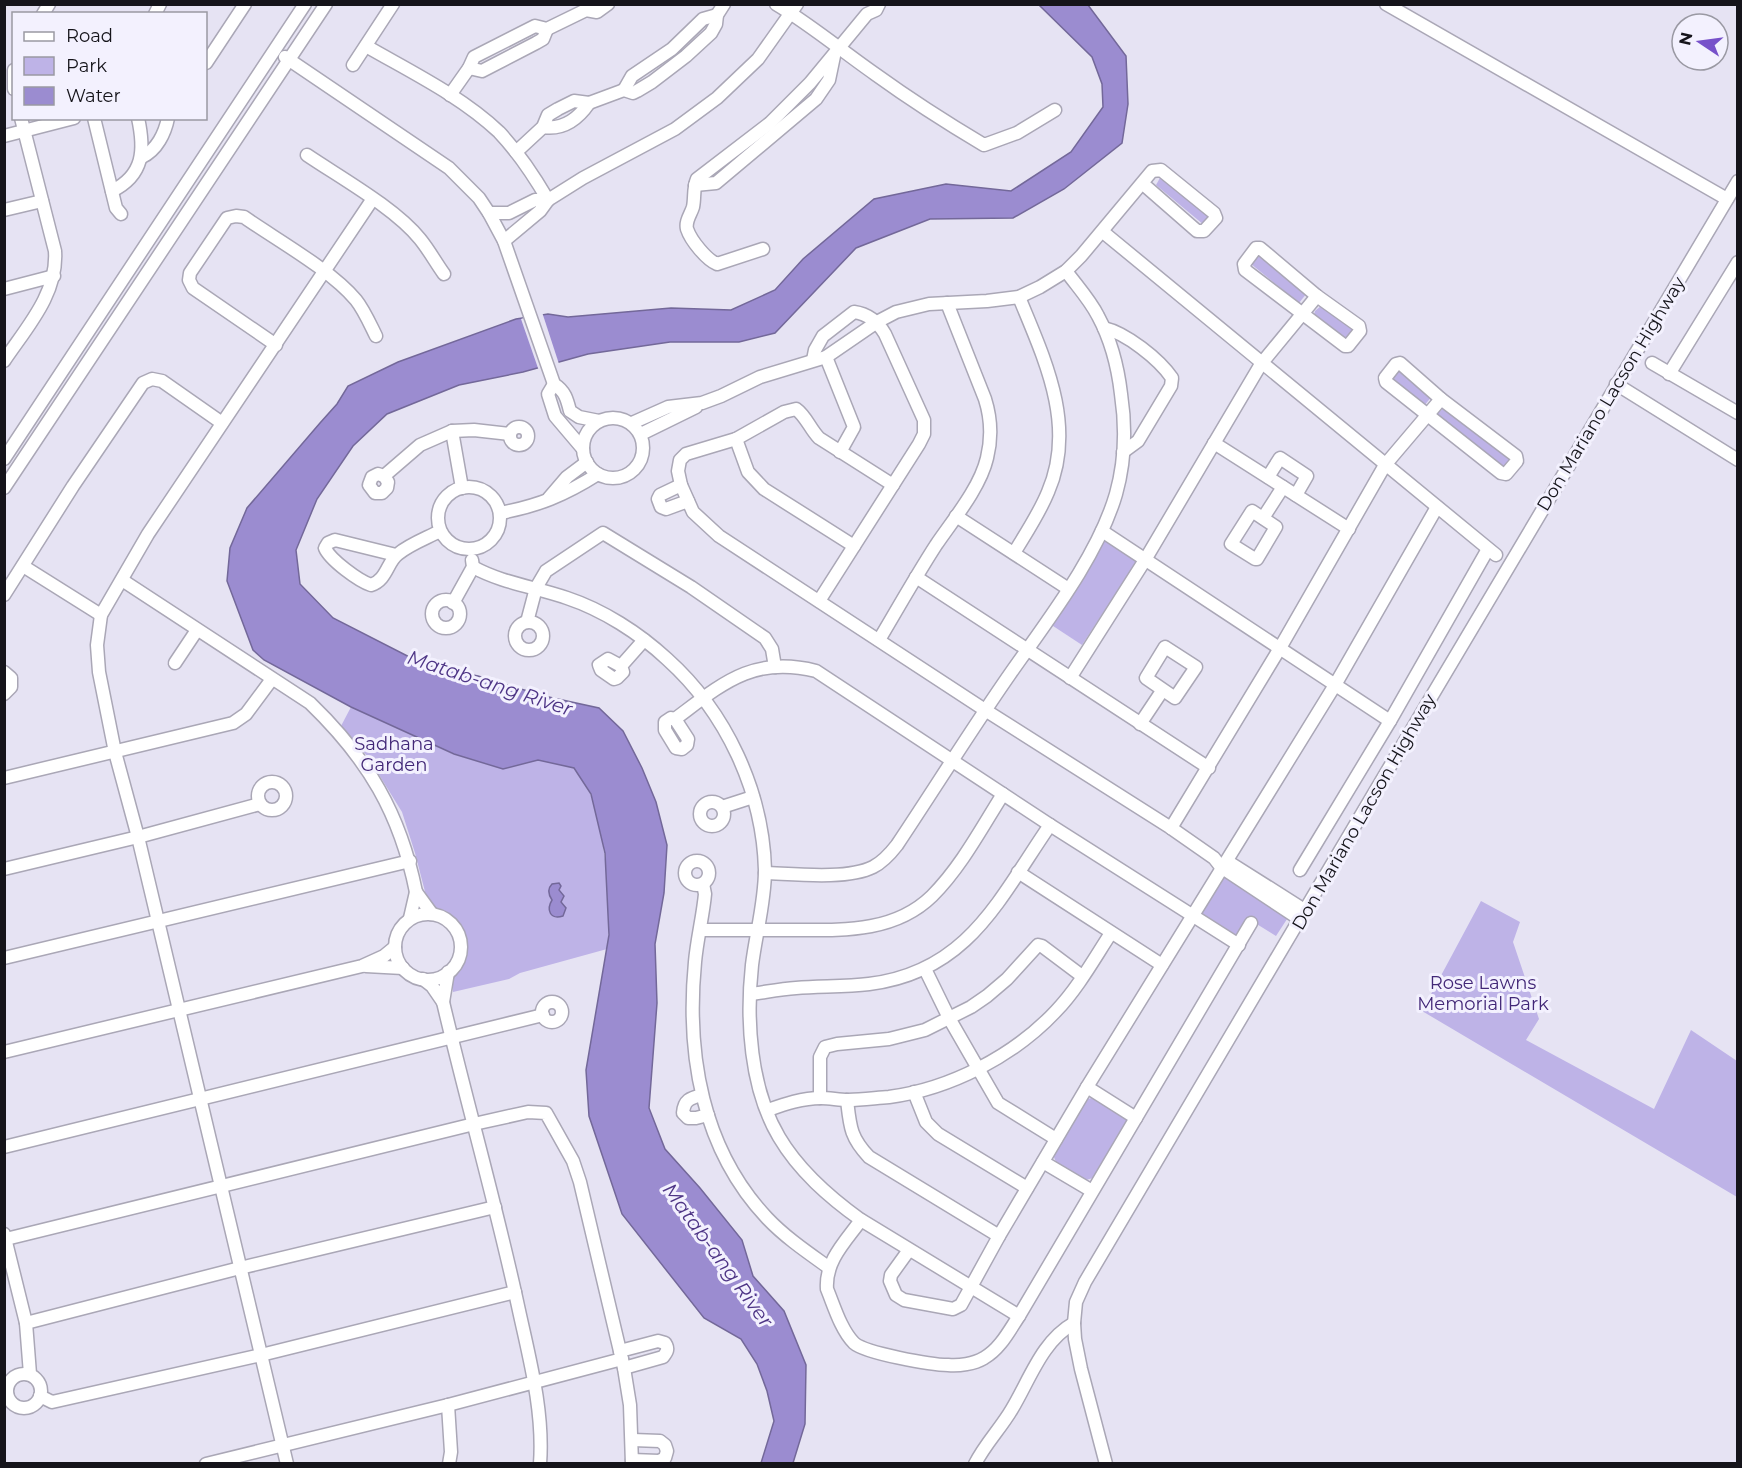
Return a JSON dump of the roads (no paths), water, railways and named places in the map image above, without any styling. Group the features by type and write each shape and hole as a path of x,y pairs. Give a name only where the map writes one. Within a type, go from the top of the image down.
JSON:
{"street":[{"path":"207,61 245,4"},
{"path":"4,459 305,4"},
{"path":"4,488 326,4"},
{"path":"353,65 393,4"},
{"path":"450,95 469,68 482,71 543,39 547,29 586,7 597,12 608,4"},
{"path":"776,4 795,9 837,52 984,146 1017,133 1055,110"},
{"path":"764,249 717,264 711,262 687,229 687,222 693,208 695,185 716,183 816,99 829,80 837,52 866,9 876,10 879,4"},
{"path":"1386,4 1727,199"},
{"path":"504,241 540,211 548,200 583,178 675,129 717,98 758,59 795,9"},
{"path":"516,152 543,127 559,128 578,117 589,103 624,90 633,93 637,91 686,56 715,28 721,10"},
{"path":"366,46 450,95 498,132 516,152 548,200"},
{"path":"275,50 449,168 469,186 489,213 504,241 554,384 566,394 570,411 579,417 598,421 621,418 632,423 641,434 643,453 640,463 634,470 626,476 616,478 597,474 587,462 583,449 555,416 548,394 554,384"},
{"path":"4,361 45,300 54,276 55,251 21,120"},
{"path":"4,136 66,120"},
{"path":"94,120 116,208 121,214"},
{"path":"112,191 122,186 138,166 142,157 143,140 138,120"},
{"path":"142,157 149,154 165,132 168,120"},
{"path":"307,155 394,214 421,239 444,274"},
{"path":"632,423 668,407 702,403 722,396 759,377 826,357 877,322 896,312 914,307 1019,297 1066,272 1103,232 1142,183 1152,171 1161,170 1214,213 1216,218 1204,231 1197,231 1142,183"},
{"name":"Don Mariano Lacson Highway","path":"1106,1464 1081,1369 1074,1323 1076,1302 1085,1282 1298,912 1737,182"},
{"path":"287,1464 138,837 115,752 96,658 102,615 148,534 372,200"},
{"path":"489,213 509,213 535,200 548,200"},
{"path":"4,210 42,201"},
{"path":"276,345 193,288 189,280 190,273 227,218 236,216 244,218 347,289 358,302 376,336"},
{"path":"1103,232 1492,552 1300,870"},
{"path":"1256,248 1260,248 1317,296 1359,326 1360,331 1348,346 1345,346 1304,313 1245,270 1244,264 1256,248"},
{"path":"1669,374 1737,262"},
{"path":"765,873 858,873 886,858 897,845 1086,561 1102,531 1117,492 1123,452 1123,409 1119,380 1104,328 1097,314 1066,272"},
{"path":"4,289 54,276"},
{"path":"1070,678 1145,560 1261,364 1317,296"},
{"path":"1014,553 1049,490 1059,439 1055,392 1048,367 1019,297"},
{"path":"879,640 916,577 979,480 987,459 990,414 947,303"},
{"path":"813,360 815,350 823,336 842,323 850,314 859,313 877,322 885,334 924,420 924,434 919,444 819,601"},
{"path":"1104,328 1124,336 1166,369 1172,378 1171,386 1138,441 1123,452"},
{"path":"826,357 854,427 840,452"},
{"path":"1400,363 1441,399 1516,456 1517,461 1506,474 1501,473 1427,414 1385,380 1396,364 1400,363"},
{"path":"1652,363 1737,413"},
{"path":"4,595 143,383 152,379 162,381 222,423"},
{"path":"1616,384 1737,460"},
{"path":"1171,828 1280,648 1385,465 1441,399"},
{"path":"641,434 702,403"},
{"path":"893,485 813,432 803,414 796,409 784,412 736,439 686,454 680,460 678,471 681,485 693,512 719,536 1298,912"},
{"path":"583,449 587,433 598,421"},
{"path":"384,476 420,445 452,431 474,430 510,434"},
{"path":"452,431 462,488"},
{"path":"736,439 748,472 764,489 854,546"},
{"path":"1214,443 1349,530"},
{"path":"1268,477 1279,453 1313,474 1296,495"},
{"path":"549,498 567,477 587,462"},
{"path":"500,513 528,508 549,498 562,496 597,474"},
{"path":"681,485 660,495 658,499 661,507 666,509 688,501"},
{"path":"472,487 490,495 497,503 500,513 500,524 496,534 481,548 470,550 452,545 440,531 439,509 452,492 462,488 472,487"},
{"path":"1263,518 1282,487"},
{"path":"909,1250 891,1275 890,1281 896,1296 904,1300 953,1309 961,1305 1056,1139 1192,915 1220,862 1335,685 1437,507"},
{"path":"956,516 1067,588"},
{"path":"396,555 335,540 328,543 326,548 327,553 341,565 371,585 377,583 388,571 396,555 440,531"},
{"path":"1102,531 1390,721"},
{"path":"527,622 540,579 553,565 603,533 765,638 772,649 775,667"},
{"path":"453,603 473,567 470,550"},
{"path":"23,566 102,615"},
{"path":"473,567 495,578 536,588 591,608 644,640 667,659 703,698 732,742 753,796 764,841 765,873 753,965 749,1018 752,1047 768,1110 778,1136 796,1162 836,1203 1019,1316"},
{"path":"916,577 1209,768"},
{"path":"122,580 310,703 362,760 399,829 410,861 416,892 410,918"},
{"path":"175,663 197,630"},
{"path":"621,666 644,640"},
{"path":"675,719 722,683 751,670 798,666 816,671 1050,825 1239,945"},
{"path":"4,672 11,678 11,687 4,694"},
{"path":"4,778 233,723 246,714 272,679"},
{"path":"1140,724 1162,691"},
{"path":"701,930 847,930 889,922 915,910 931,897 948,877 1003,794"},
{"path":"722,807 753,796"},
{"path":"4,869 138,837 260,804"},
{"path":"751,994 795,988 869,984 894,980 925,969 965,942 979,928 1050,825"},
{"path":"4,958 410,861"},
{"path":"1018,872 1162,965"},
{"path":"703,884 705,894 695,961 693,1032 695,1060 708,1115 722,1152 740,1184 767,1219 828,1267"},
{"path":"416,892 432,914"},
{"path":"421,914 432,914 449,921 459,938 459,956 448,972 438,978 423,979 414,977 403,968 396,956 396,936 410,918 421,914"},
{"path":"861,1220 828,1267 827,1289 849,1337 856,1345 868,1351 946,1366 983,1359 1005,1338 1019,1316 1251,923"},
{"path":"768,1110 794,1101 820,1098 847,1100 914,1092 959,1077 1010,1049 1037,1029 1068,998 1111,933"},
{"path":"820,1098 820,1057 825,1047 889,1039 925,1030 971,1007 987,996 1007,979 1038,945 1082,976"},
{"path":"4,1053 362,966 384,956 395,947"},
{"path":"362,966 403,968"},
{"path":"925,969 949,1018 998,1103 1056,1139"},
{"path":"443,1002 448,972"},
{"path":"423,979 432,986 443,1002 495,1207 534,1382 539,1422 540,1464"},
{"path":"4,1147 543,1015"},
{"path":"1087,1087 1136,1118"},
{"path":"914,1092 926,1122 938,1134 1027,1188"},
{"path":"702,1095 689,1098 684,1104 683,1113 688,1118 708,1115"},
{"path":"847,1100 850,1128 857,1145 869,1156 999,1236"},
{"path":"30,1374 26,1323 5,1236 537,1111 546,1113 551,1120 573,1161 580,1182 622,1359 630,1405 632,1462 659,1461 665,1458 667,1451 665,1445 660,1441 633,1440"},
{"path":"1043,1162 1092,1191"},
{"path":"26,1323 240,1268 495,1207"},
{"path":"40,1396 52,1402 261,1355 515,1292"},
{"path":"975,1464 1011,1411 1051,1341 1061,1330 1074,1323"},
{"path":"206,1464 448,1405 622,1359"},
{"path":"30,1374 37,1379 40,1396 37,1402 30,1407 18,1407 10,1402 6,1393 9,1383 18,1375 30,1374"},
{"path":"4,1416 10,1402"},
{"path":"448,1405 451,1452 449,1464"}],"water":[{"name":"Matab-ang River","path":"1039,5 1088,5 1126,56 1128,104 1122,143 1064,189 1013,218 930,219 856,248 775,333 739,342 670,342 588,354 523,372 459,385 387,414 353,446 317,499 296,550 300,584 333,618 425,665 478,676 544,696 599,708 623,731 642,768 656,802 667,845 664,893 655,944 657,1003 649,1108 665,1149 742,1240 753,1276 784,1311 806,1365 805,1424 793,1463 761,1463 774,1421 767,1391 757,1364 741,1339 704,1318 622,1214 589,1116 586,1070 609,935 605,853 591,794 574,768 538,760 503,769 454,754 351,707 264,660 253,650 227,581 230,548 247,508 337,404 348,386 398,362 516,319 548,314 568,317 671,308 731,310 775,290 803,259 874,199 946,184 1011,191 1071,152 1103,107 1102,84 1092,57"},
{"path":"559,883 561,886 559,890 564,896 561,902 566,908 563,916 555,917 549,911 552,900 549,888 552,884"}],"park label":[{"name":"Sadhana Garden","path":"394,754"},
{"name":"Rose Lawns Memorial Park","path":"1483,993"}]}
